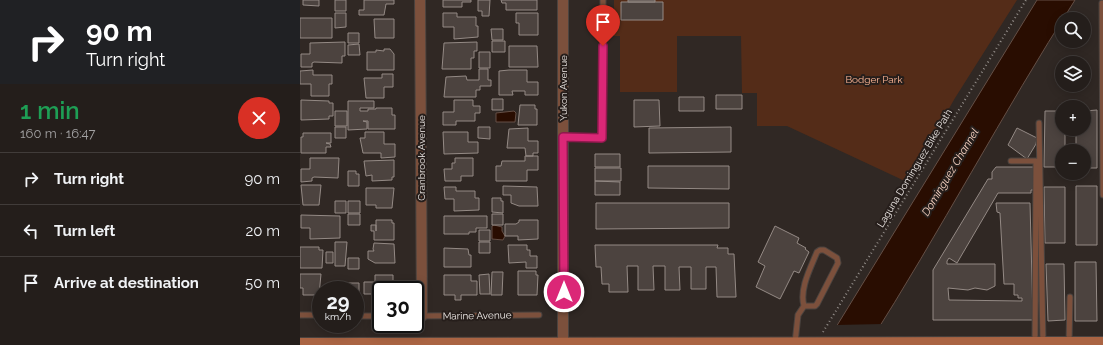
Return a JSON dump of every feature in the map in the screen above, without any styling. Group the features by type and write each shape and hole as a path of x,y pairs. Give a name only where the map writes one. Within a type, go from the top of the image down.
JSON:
{"main road":[{"path":"300,344 1103,343"}],"street":[{"name":"Cranbrook Avenue","path":"419,281 420,0"},
{"name":"Yukon Avenue","path":"563,0 563,344"}],"lane":[{"path":"563,137 602,138 603,0"},
{"path":"1102,3 1103,195"},
{"path":"1039,123 1039,344"},
{"path":"1012,160 1036,160 1039,344"},
{"path":"795,344 798,315 804,306 802,299 809,273 817,252 824,250 837,258 838,263 817,304 815,306 804,306"},
{"path":"1069,344 1070,297"},
{"path":"300,315 312,316"},
{"name":"Marine Avenue","path":"424,316 539,315"}],"path":[{"name":"Laguna Dominguez Bike Path","path":"818,344 1026,0"}],"green space":[{"name":"Bodger Park","path":"614,0 1017,0 955,98 907,182 787,126 757,126 757,93 742,93 741,36 677,36 677,92 620,92 620,36 614,36"}],"water":[{"name":"Dominguez Channel","path":"1037,0 1075,0 1067,12 1055,12 1055,31 921,259 868,345 825,345"},
{"path":"514,111 516,113 515,122 496,122 496,113"},
{"path":"492,226 502,227 502,231 505,236 503,240 492,239"}],"pier":[{"path":"883,324 870,345 823,344 835,325"}],"building":[{"path":"303,0 319,0 319,6 303,5"},
{"path":"335,0 346,0 346,11 335,11"},
{"path":"364,0 394,0 394,4 386,4 384,15 359,15 359,10 364,10"},
{"path":"443,0 471,0 471,2 462,2 462,7 443,7"},
{"path":"478,0 490,0 489,16 482,16 482,11 478,11"},
{"path":"501,0 537,0 537,10 506,10 506,3 502,3"},
{"path":"628,0 655,0 655,2 628,2"},
{"path":"621,2 663,2 663,20 621,20"},
{"path":"335,13 346,13 346,27 335,28"},
{"path":"443,13 457,13 457,17 476,17 478,37 454,39 454,27 443,27"},
{"path":"516,13 538,13 538,35 519,35 519,23 516,23"},
{"path":"300,18 332,18 332,38 300,38"},
{"path":"374,19 394,19 394,38 375,38"},
{"path":"491,29 503,29 503,40 492,40"},
{"path":"348,33 359,33 359,43 348,43"},
{"path":"492,41 505,41 505,52 492,52"},
{"path":"345,42 345,56 342,56 342,63 314,62 312,63 312,67 301,67 301,54 310,54 310,43"},
{"path":"477,42 477,51 474,51 474,58 471,58 471,69 442,69 444,43"},
{"path":"359,44 360,55 348,55 348,45"},
{"path":"509,46 537,46 538,67 509,67"},
{"path":"384,49 390,49 394,54 394,70 367,70 367,52 376,52 376,50 384,51"},
{"path":"479,52 490,52 490,68 479,68"},
{"path":"479,69 488,69 488,80 491,80 491,86 480,86 480,90 476,90 476,97 444,97 446,77 466,76 467,80 479,80"},
{"path":"313,70 313,75 332,75 332,84 329,84 329,96 311,96 311,84 300,84 300,71"},
{"path":"527,70 527,82 538,82 538,95 525,95 525,91 512,91 513,95 499,95 499,71"},
{"path":"382,74 393,74 393,87 384,87 384,98 366,98 364,78 382,78"},
{"path":"716,95 742,95 742,109 716,109"},
{"path":"679,97 704,97 704,111 679,111"},
{"path":"492,99 503,99 503,110 492,110"},
{"path":"301,100 329,101 329,103 333,103 333,116 329,116 329,119 301,120"},
{"path":"454,100 473,100 473,106 480,106 480,113 475,113 475,121 456,121 456,125 443,125 443,112 454,112"},
{"path":"634,100 659,100 660,126 634,127"},
{"path":"348,101 374,101 374,108 360,108 360,111 368,111 368,109 376,108 392,108 392,115 395,115 395,129 368,129 368,121 363,121 367,122 367,129 348,130"},
{"path":"520,105 535,105 535,109 537,109 537,125 518,125"},
{"path":"1091,110 1097,110 1097,168 1091,168 1091,144 1076,144 1076,136 1091,136"},
{"path":"335,111 347,111 347,126 335,126"},
{"path":"1045,111 1055,111 1055,136 1065,136 1065,144 1055,144 1055,167 1044,167"},
{"path":"335,127 346,127 346,138 335,138"},
{"path":"478,127 490,127 490,139 478,138"},
{"path":"731,127 731,152 649,153 649,128"},
{"path":"528,128 528,141 538,141 538,153 533,153 533,156 526,156 525,148 507,148 509,129"},
{"path":"1017,128 1037,138 1036,144 1027,159 1008,145"},
{"path":"365,132 384,132 384,144 395,144 395,157 381,158 381,153 363,153 360,138 365,138"},
{"path":"443,132 468,132 468,142 478,142 478,153 444,154"},
{"path":"303,133 331,133 331,143 326,143 330,144 331,147 326,147 326,153 301,153 301,137 303,137"},
{"path":"595,154 620,154 620,167 595,167"},
{"path":"525,156 538,156 538,170 527,170 527,181 496,181 496,166 501,166 502,161 525,161"},
{"path":"310,158 339,158 338,178 314,177 312,178 312,181 301,182 301,169 310,169"},
{"path":"455,158 473,158 473,176 461,176 461,181 445,181 444,169 452,169 452,163 455,163"},
{"path":"394,160 394,177 392,177 392,180 372,181 372,175 366,176 364,161"},
{"path":"648,166 729,166 729,189 648,188"},
{"path":"996,167 1034,167 1034,190 1031,190 1031,193 998,193 957,263 949,258 947,261 947,264 995,264 995,286 987,290 975,288 968,290 948,288 949,300 1022,301 1022,298 1018,298 1018,295 1014,295 1014,284 1004,284 1000,213 997,212 996,203 1030,203 1033,320 933,320 933,270 988,179 992,179 992,172"},
{"path":"595,168 621,168 621,181 595,181"},
{"path":"348,171 356,171 356,174 359,174 359,186 348,186"},
{"path":"595,181 620,182 620,195 595,195"},
{"path":"301,185 321,185 319,205 303,205"},
{"path":"503,186 537,187 538,206 519,206 511,203 511,195 503,195"},
{"path":"1076,186 1097,186 1097,245 1076,245"},
{"path":"444,187 456,187 456,191 475,191 475,198 479,198 479,210 454,211 454,199 445,199"},
{"path":"1044,187 1065,187 1065,243 1045,243"},
{"path":"366,188 394,188 392,208 376,208 376,205 366,205"},
{"path":"492,198 501,198 501,201 503,201 503,213 492,212"},
{"path":"335,201 346,201 346,213 335,213"},
{"path":"348,201 360,201 360,213 348,213"},
{"path":"596,203 729,203 729,228 596,229"},
{"path":"348,214 360,214 360,225 348,225"},
{"path":"492,214 503,214 503,225 492,225"},
{"path":"301,215 340,216 340,238 310,239 310,228 301,228"},
{"path":"444,216 487,216 487,228 476,228 476,232 469,232 469,234 444,234"},
{"path":"376,220 392,220 392,223 394,223 394,240 374,240 374,231 371,231 371,225 376,225"},
{"path":"519,220 538,220 538,239 518,240 518,236 505,236 505,224 516,224"},
{"path":"775,226 799,238 797,243 806,248 805,249 809,252 799,273 794,271 780,299 756,287 765,266 758,262"},
{"path":"479,230 490,230 490,241 479,241"},
{"path":"335,242 347,242 345,266 335,266"},
{"path":"479,242 490,242 490,253 479,253"},
{"path":"374,243 394,244 395,263 375,263 368,259 368,251 374,251"},
{"path":"508,245 527,245 527,250 530,250 530,256 537,256 537,268 526,268 526,262 509,263"},
{"path":"595,245 718,245 717,248 728,248 728,254 734,254 736,297 717,297 716,267 706,267 706,289 691,289 691,267 679,267 680,290 665,290 665,266 653,266 654,290 638,290 638,266 627,266 628,292 609,292 609,284 602,284 601,267 596,267"},
{"path":"300,247 319,247 319,250 323,250 322,268 300,268"},
{"path":"444,248 468,249 469,255 471,255 471,267 444,267"},
{"path":"326,252 333,252 333,263 326,263"},
{"path":"348,258 359,258 359,269 348,269"},
{"path":"1075,262 1096,262 1097,321 1075,321"},
{"path":"1046,264 1064,264 1065,320 1048,321"},
{"path":"518,271 536,271 536,275 538,275 537,295 518,295"},
{"path":"492,272 503,272 502,295 491,295"},
{"path":"300,274 321,274 320,281 312,281 312,295 303,295 303,288 300,288"},
{"path":"489,274 490,294 480,294 479,275"},
{"path":"375,275 393,275 393,281 375,281"},
{"path":"444,275 471,275 471,281 477,281 477,295 461,295 461,300 455,300 455,295 444,295"},
{"path":"364,282 372,282 372,294 364,294"}],"route":[{"path":"564,292 563,137 602,138 603,46"}]}
